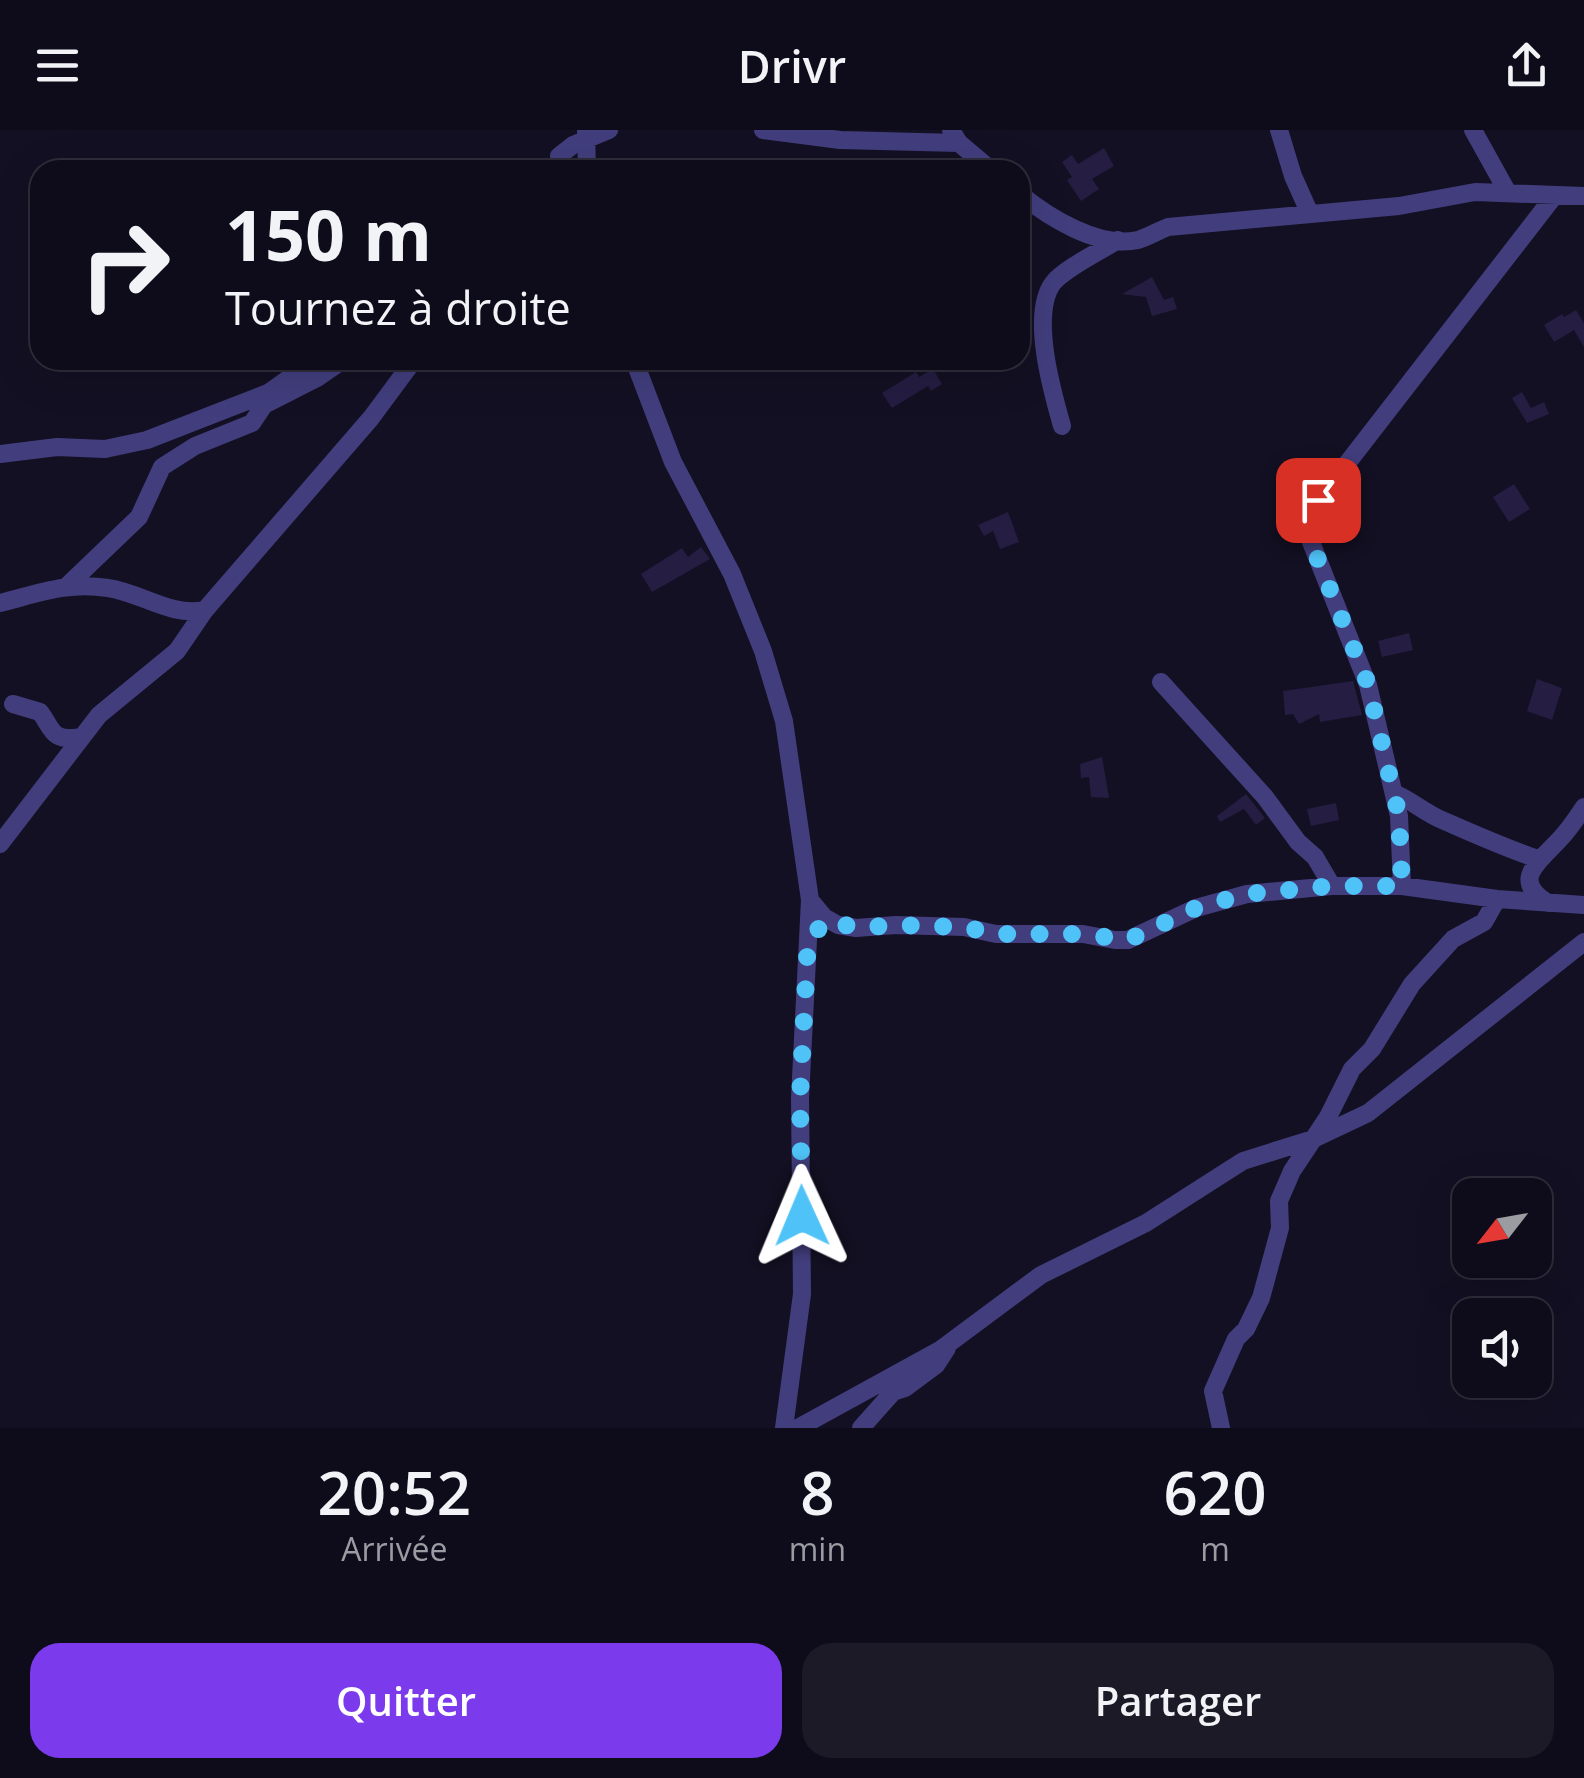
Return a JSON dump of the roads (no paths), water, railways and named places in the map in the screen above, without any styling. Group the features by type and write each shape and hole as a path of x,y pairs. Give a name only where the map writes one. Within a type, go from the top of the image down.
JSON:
{"street":[{"path":"558,160 583,133 609,130"},
{"path":"763,130 840,140 955,136 981,160"},
{"path":"1280,130 1310,214"},
{"path":"1473,130 1515,194 1534,214 1534,227"},
{"path":"583,133 586,160"},
{"path":"1030,202 1086,233 1136,240 1182,226 1398,206 1475,192 1584,196"},
{"path":"1402,886 1402,836 1368,684 1311,542 1309,521 1318,500 1555,196"},
{"path":"1062,426 1050,386 1042,308 1055,280 1118,240"},
{"path":"68,585 138,517 162,466 195,446 252,423 264,405 329,370"},
{"path":"0,844 98,715 177,650 205,610 406,370"},
{"path":"638,370 674,462 732,574 763,650 784,721 810,900 800,1098 802,1294 784,1428"},
{"path":"0,454 56,447 106,449 147,440 268,393 292,376 317,378"},
{"path":"0,603 68,585 112,588 186,614 205,610"},
{"path":"1161,682 1265,797 1298,842 1315,857 1332,886"},
{"path":"13,704 40,712 47,730 56,735 80,737"},
{"path":"1394,792 1438,819 1538,859"},
{"path":"1529,880 1538,859 1563,836 1584,807"},
{"path":"1514,852 1531,890 1548,903"},
{"path":"810,900 828,920 856,928 964,927 996,934 1083,934 1128,940 1196,908 1235,897 1332,886 1402,886 1497,900 1584,905"},
{"path":"1221,1428 1214,1391 1236,1339 1246,1329 1261,1298 1280,1228 1279,1201 1292,1172 1352,1069 1372,1049 1391,1022 1395,1008 1425,968 1453,939 1484,922 1497,900"},
{"path":"808,939 828,920"},
{"path":"798,1428 949,1343 1041,1275 1146,1223 1243,1161 1313,1139 1368,1113 1584,942"},
{"path":"861,1428 893,1392 906,1388 936,1365 949,1343"}]}
